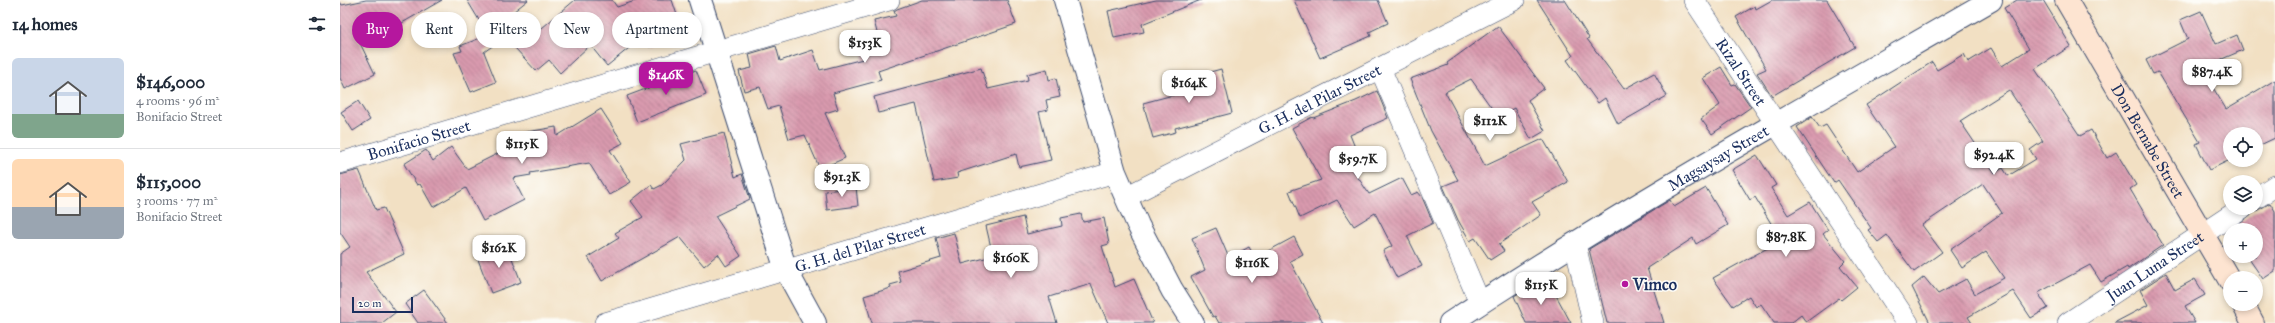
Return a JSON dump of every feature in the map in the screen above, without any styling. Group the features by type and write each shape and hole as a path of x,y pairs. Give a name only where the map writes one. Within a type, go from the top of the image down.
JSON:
{"main road":[{"name":"Don Bernabe Street","path":"2066,0 2204,234 2224,271"},
{"path":"2247,311 2253,323"}],"street":[{"path":"700,0 786,270 815,323"},
{"name":"Bonifacio Street","path":"340,163 889,0"},
{"path":"1065,0 1115,172 1138,225 1172,290 1193,323"},
{"name":"G. H. del Pilar Street","path":"1126,197 1514,0"},
{"name":"Rizal Street","path":"1694,0 1908,323"},
{"name":"Magsaysay Street","path":"1450,323 1574,244 1775,124 1991,0"},
{"path":"1380,68 1480,303"},
{"name":"G. H. del Pilar Street","path":"605,323 1115,172"},
{"path":"2263,194 2275,186"},
{"name":"Juan Luna Street","path":"2068,323 2232,215"},
{"path":"1574,244 1593,323"}],"building":[{"path":"366,0 442,0 421,12 411,12 411,18 403,22 403,12 352,12 352,48 362,48 375,74 345,89 340,78 340,2 342,5"},
{"path":"467,0 528,0 513,12 475,12 475,13"},
{"path":"575,0 612,0 617,7 638,0 672,0 676,12 612,12 612,48 629,48 607,66 592,48 604,48 604,12 561,12"},
{"path":"922,0 1007,0 1016,24 878,71 881,80 833,93 838,109 825,113 845,158 820,169 805,135 789,139 779,106 768,109 760,87 744,91 739,71 752,68 749,54 776,46 780,61 813,50 820,70 863,59 860,45 879,40 874,21 896,16 894,11 897,9"},
{"path":"1156,0 1201,0 1142,24 1144,32 1114,38 1108,11"},
{"path":"1294,0 1378,0 1388,23 1369,32 1371,36 1320,58"},
{"path":"1537,0 1565,0 1589,38 1587,39 1624,89 1654,73 1667,96 1618,124 1605,98 1598,103 1567,60 1573,56"},
{"path":"1772,0 1827,0 1855,47 1772,96 1757,73 1766,69 1736,17 1755,6 1756,9"},
{"path":"2017,0 2043,0 2071,46 2035,69 2080,136 2091,130 2107,158 2116,152 2136,185 2130,189 2163,245 2128,269 2127,267 2101,282 2090,265 2038,293 2048,308 2031,318 2013,291 1968,317 1972,323 1930,323 1912,287 1924,277 1938,294 1966,279 1975,294 2004,278 1986,252 1962,268 1950,250 2002,213 1983,184 1922,225 1942,252 1914,272 1887,235 1878,242 1868,230 1871,228 1838,180 1834,183 1797,127 1812,117 1820,128 1826,125 1857,172 1894,147 1866,105 1932,62 1937,70 1964,54 1968,62 1991,48 2002,66 2029,49 2004,8","holes":["2009,90 2043,141 2030,150 2036,159 2008,176 2003,168 1995,173 1960,121"]},
{"path":"2201,11 2216,44 2237,35 2243,50 2201,68 2226,109 2275,80 2275,138 2263,144 2263,127 2223,127 2223,163 2209,170 2196,144 2200,142 2158,72 2153,74 2146,60 2188,39 2180,20"},
{"path":"549,22 549,48 587,48 560,73 549,60 536,71 515,48 541,48 541,29"},
{"path":"1498,26 1544,88 1528,100 1545,131 1531,139 1514,108 1498,117 1471,79 1445,92 1485,166 1543,139 1568,182 1532,202 1541,215 1499,244 1504,251 1490,260 1475,238 1470,241 1458,220 1443,186 1458,180 1431,131 1410,79 1448,65 1447,63"},
{"path":"475,40 475,48 490,48 484,52 496,82 471,92 454,53 462,51 461,48 467,48 467,43"},
{"path":"1721,67 1732,85 1735,84 1751,107 1712,134 1701,119 1720,105 1703,78"},
{"path":"981,68 988,89 1028,80 1027,74 1047,69 1049,80 1056,78 1060,97 1046,100 1048,110 1039,112 1051,160 1019,167 1016,154 957,173 958,178 934,182 916,104 878,113 874,97"},
{"path":"1221,69 1232,113 1175,128 1176,132 1153,138 1143,103 1177,94 1174,82"},
{"path":"696,70 706,95 637,122 627,96"},
{"path":"1377,91 1388,118 1350,135 1360,160 1349,164 1369,194 1402,178 1411,195 1418,192 1422,197 1433,223 1407,236 1422,266 1397,278 1383,251 1392,246 1375,213 1354,226 1337,200 1300,218 1289,191 1321,180 1292,128 1312,117 1313,118 1356,101"},
{"path":"358,101 370,120 353,131 341,112"},
{"path":"601,109 623,143 610,150 631,182 609,195 589,163 530,173 531,175 513,178 524,200 483,221 466,188 433,207 420,184 417,185 404,164 426,150 433,161 451,147 467,169 511,147 509,135 556,127 557,136"},
{"path":"724,133 735,177 742,174 750,199 715,216 741,256 726,266 718,254 704,266 680,237 602,281 588,257 619,238 615,233 643,217 631,201 651,185 654,189 662,185 686,160 681,144"},
{"path":"1757,155 1776,185 1771,188 1788,215 1810,202 1828,230 1823,234 1845,261 1840,266 1857,287 1841,300 1839,298 1806,322 1801,315 1791,323 1774,323 1761,304 1756,307 1749,296 1733,306 1713,278 1773,245 1764,230 1772,225 1755,197 1750,200 1732,170"},
{"path":"359,170 376,210 384,208 404,254 366,272 396,312 382,323 340,323 340,254 350,247 340,232 340,175"},
{"path":"856,187 858,206 827,210 825,191"},
{"path":"1706,188 1728,225 1696,244 1693,238 1647,268 1664,323 1607,323 1589,249 1670,200 1674,207"},
{"path":"2270,203 2275,211 2275,271 2263,279 2263,271 2257,271 2252,263 2263,263 2263,223 2239,223 2250,215 2263,215 2263,207"},
{"path":"1081,214 1083,222 1104,218 1109,244 1102,246 1115,287 1134,279 1153,323 1108,323 1091,284 1049,297 1057,323 872,323 864,296 891,288 890,285 901,282 898,271 941,258 936,238 954,233 962,264 993,256 986,226 1023,217 1027,234 1062,226 1061,218"},
{"path":"1216,228 1229,258 1249,247 1255,258 1294,237 1303,254 1290,261 1323,323 1219,323 1215,316 1213,317 1191,277 1205,270 1192,238"},
{"path":"507,245 521,282 491,293 477,257"},
{"path":"2166,273 2175,290 2195,279 2205,295 2185,306 2195,323 2114,323 2148,305 2140,290"},
{"path":"1540,280 1544,290 1551,286 1571,323 1526,323 1514,296"},
{"path":"424,290 448,323 418,323 405,304"}],"place":[{"name":"Vimco","path":"1625,284"}]}
